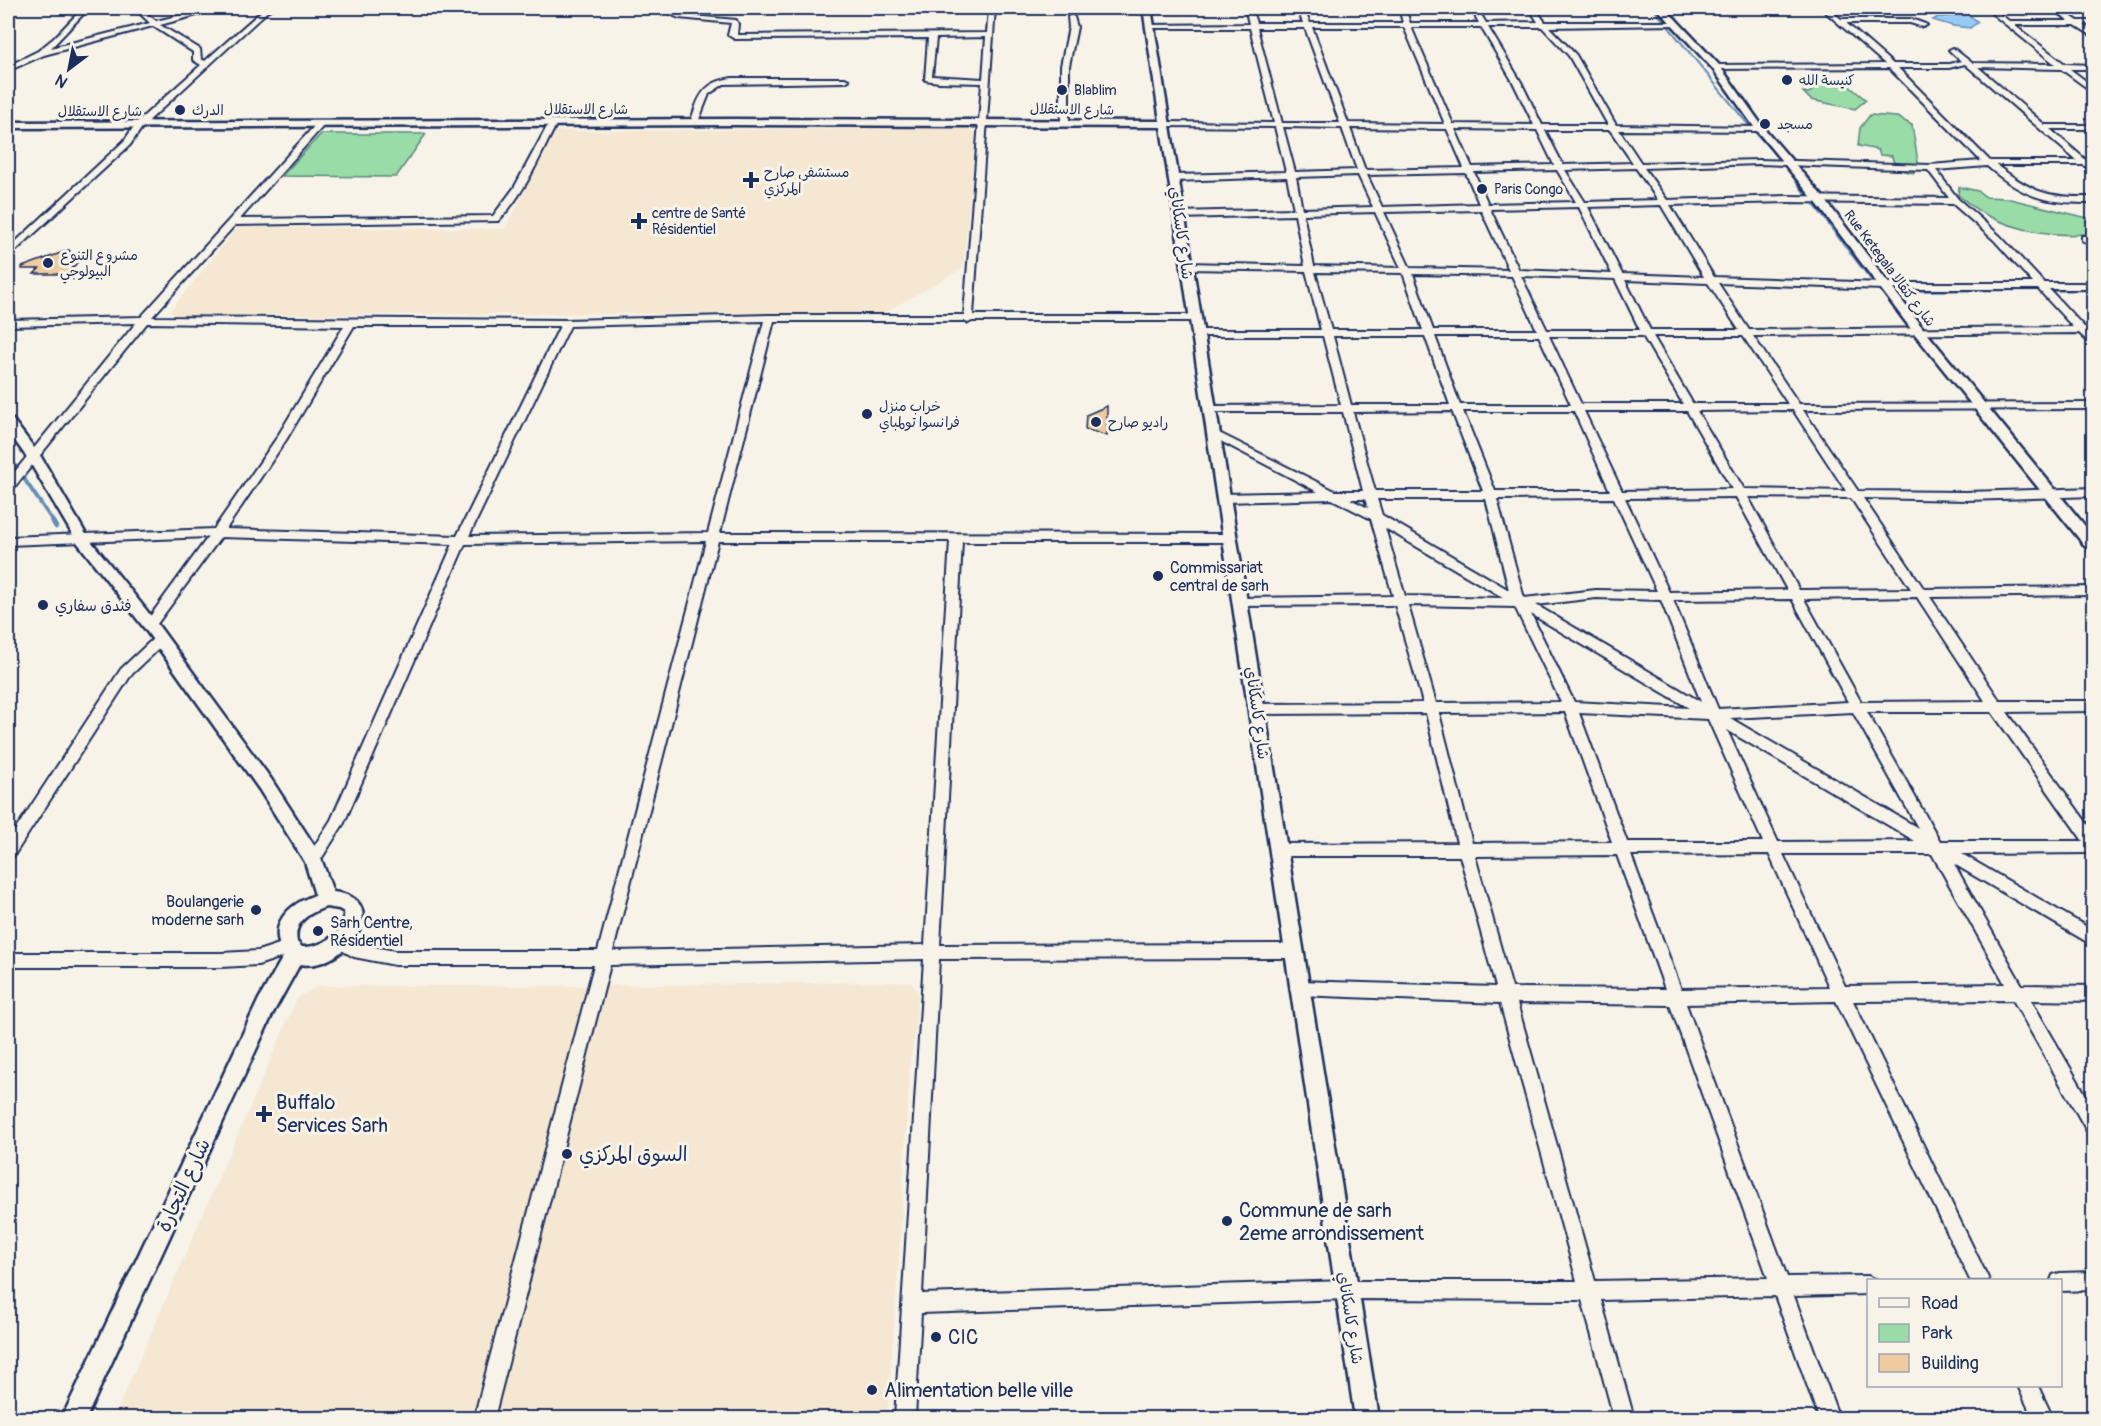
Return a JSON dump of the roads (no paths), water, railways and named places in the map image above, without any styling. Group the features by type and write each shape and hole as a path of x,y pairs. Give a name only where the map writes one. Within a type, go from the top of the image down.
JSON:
{"street":[{"path":"41,53 57,40 86,8"},
{"path":"137,8 156,25 197,51 197,60 206,64"},
{"path":"8,69 41,53 217,8"},
{"path":"8,253 127,143 140,124 268,8"},
{"path":"678,8 675,15 681,18 734,21 732,35 735,37 991,35"},
{"path":"968,320 992,8"},
{"name":"شارع كاسكاناي","path":"1148,8 1178,214 1215,434 1366,1419"},
{"path":"1248,8 1291,174 1310,269 1329,333 1370,495 1431,708 1466,850 1624,1419"},
{"path":"1300,8 1346,126 1362,174 1407,271 1456,408 1490,494 1519,603 1570,707 1829,1419"},
{"path":"1402,8 1407,25 1485,208 1665,596 1713,714 1773,848 1839,992 1979,1279"},
{"path":"1474,8 1517,82 1560,168 1582,204 1646,332 1740,493 1857,707 1938,847 2015,990 2094,1127"},
{"path":"1533,8 1545,26 1572,55 1612,128 1664,202 1711,280 1995,705 2094,846"},
{"name":"Rue Ketegala شارع كتقالا","path":"1662,8 1716,67 1760,129 1818,199 1883,286 2094,547"},
{"path":"1824,8 1891,66 1989,163 2031,192 2058,200 2094,200"},
{"path":"1988,8 2094,91"},
{"path":"2055,8 2094,35"},
{"path":"1065,122 1065,66 1073,27 1071,17"},
{"path":"1839,21 1911,21 1923,25"},
{"path":"2008,23 2094,24"},
{"path":"1150,26 1675,24"},
{"path":"932,37 928,78 987,81"},
{"path":"1953,50 2089,163 2094,170"},
{"path":"1716,67 1968,64 2094,67"},
{"path":"694,122 709,87 716,82 845,80"},
{"name":"شارع الاستقلال","path":"8,125 984,121 1165,124"},
{"path":"233,222 495,219 501,215 521,182 553,123"},
{"path":"1165,124 1760,129"},
{"path":"8,487 144,320 320,125"},
{"path":"2044,127 2094,128"},
{"path":"1174,178 1786,162 1930,168 1989,163 2089,163"},
{"path":"1930,168 1955,201 1983,223 2094,344"},
{"path":"1178,214 1299,213 1818,199 1955,201"},
{"path":"2085,238 2094,246"},
{"path":"1187,266 1516,273 1883,286 2094,286"},
{"path":"484,1419 606,958 770,318"},
{"path":"8,323 144,320 566,323 770,318 1196,325 1329,333 2094,330"},
{"path":"150,625 219,533 314,390 351,323"},
{"path":"313,859 337,823 461,540 566,323"},
{"path":"1210,409 2094,406"},
{"path":"8,423 34,457 82,539 150,625 265,784 313,859 326,899"},
{"path":"1215,434 1376,516 1519,603 1713,714 2094,939"},
{"path":"1224,498 1334,495 1740,493 1857,496 2094,492"},
{"path":"8,541 219,533 461,540 714,537 1230,538"},
{"path":"905,1419 934,952 956,537"},
{"path":"1241,602 1400,600 1519,603 1596,594 1665,596 1919,591 2094,591"},
{"path":"8,853 126,672 160,640"},
{"path":"1257,709 1570,707 1713,714 1857,707 2094,706"},
{"path":"1278,850 2094,846"},
{"path":"8,960 221,960 258,958 291,951 307,956 319,955 342,942 353,925 355,916 352,908 346,902 326,899 309,905 295,916 286,930 285,940 291,951"},
{"path":"342,942 360,952 395,958 1293,951"},
{"name":"شارع التجارة","path":"74,1419 291,951"},
{"path":"1299,988 1508,996 1676,997 2015,990 2094,994"},
{"path":"2062,1282 2094,1281"},
{"path":"912,1304 1347,1290 1590,1291 1867,1285"},
{"path":"2028,1387 2043,1419"}],"water":[{"path":"1953,8 1963,10 1978,22 1970,28 1933,20 1938,17 1954,16"}],"waterway":[{"path":"1653,8 1665,23"},
{"path":"1667,25 1751,128"},
{"path":"1753,130 1779,159"},
{"path":"1783,163 1808,198"},
{"path":"1812,202 1831,227"},
{"path":"1830,225 1874,282"},
{"path":"1906,290 2041,289"},
{"path":"2049,290 2094,289"},
{"path":"8,455 54,523"},
{"path":"53,522 56,527"}],"place":[{"name":"كنيسة الله","path":"1787,80"},
{"name":"Blablim","path":"1062,90"},
{"name":"الدرك","path":"180,110"},
{"name":"مسجد","path":"1765,124"},
{"name":"مستشفى صارح المركزي","path":"751,180"},
{"name":"Paris Congo","path":"1482,189"},
{"name":"centre de Santé Résidentiel","path":"639,221"},
{"name":"مشروع التنوع البيولوجي","path":"48,263"},
{"name":"خراب منزل فرانسوا تولمباي","path":"867,414"},
{"name":"راديو صارح","path":"1096,422"},
{"name":"Commissariat central de sarh","path":"1158,576"},
{"name":"فندق سفاري","path":"43,605"},
{"name":"Boulangerie moderne sarh","path":"256,910"},
{"name":"Sarh Centre, Résidentiel","path":"318,931"},
{"name":"Buffalo Services Sarh","path":"264,1114"},
{"name":"السوق المركزي","path":"567,1154"},
{"name":"Commune de sarh 2eme arrondissement","path":"1227,1221"},
{"name":"CIC","path":"936,1337"},
{"name":"Alimentation belle ville","path":"872,1390"}]}
